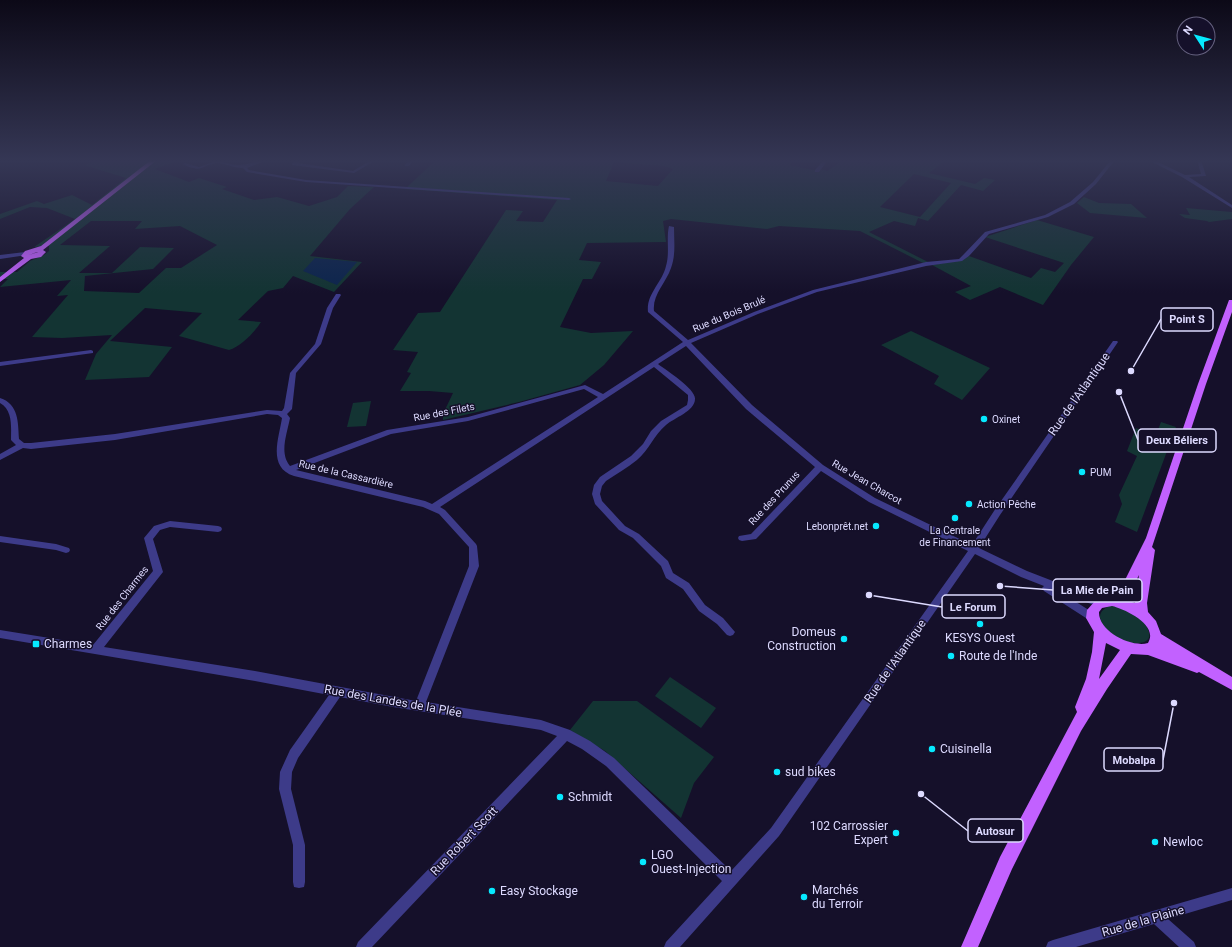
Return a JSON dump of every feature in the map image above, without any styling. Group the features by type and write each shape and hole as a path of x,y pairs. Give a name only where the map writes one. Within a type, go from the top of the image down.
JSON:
{"main road":[{"path":"0,280 27,256 40,254 43,252 39,250 98,204"},
{"path":"1116,602 1131,581 1151,538 1202,384 1229,317 1232,302"},
{"path":"1142,614 1141,603 1151,538"},
{"path":"1116,602 1132,607 1150,622 1156,630 1157,638 1153,647 1139,651 1128,649 1117,645 1100,632 1094,624 1092,610 1099,603 1116,602"},
{"path":"1076,726 1092,680 1100,651 1100,632"},
{"path":"1157,638 1232,684"},
{"path":"969,947 1006,863 1076,726 1102,685 1128,649"},
{"path":"1148,649 1209,671"}],"street":[{"name":"Rue du Bois Brulé","path":"434,507 686,344 756,313 815,290 926,264 960,260 964,258 981,237 987,233 1041,217 1069,204"},
{"name":"Rue Jean Charcot","path":"671,227 671,252 668,269 651,300 651,312 686,344 749,407 820,467 872,500 1024,574 1099,603"},
{"path":"0,257 27,256"},
{"path":"0,400 8,403 12,409 15,440 22,445 31,446 115,437 267,412 283,414 288,409 292,373 318,344 330,308 338,295"},
{"name":"Rue de l'Atlantique","path":"671,947 775,832 974,550 1001,506 1115,342"},
{"path":"0,364 91,352"},
{"path":"654,364 691,394 692,400 690,406 664,423 654,433 646,446 634,458 603,479 598,485 596,494 598,502 622,528 636,536 665,564 669,574 686,586 702,608 720,621 730,632"},
{"name":"Rue des Filets","path":"288,470 390,432 468,419 585,387 604,398"},
{"name":"Rue de la Cassardière","path":"283,414 286,421 280,457 282,465 288,470 294,473 434,507 442,512 473,546 474,566 420,705"},
{"path":"0,457 22,445"},
{"name":"Rue des Prunus","path":"742,538 753,537 820,467"},
{"name":"Rue des Charmes","path":"95,650 158,572 148,538 157,528 170,524 218,529"},
{"path":"0,539 56,547 66,550"},
{"name":"Rue Jean Charcot","path":"1024,574 1092,617"},
{"name":"Rue des Landes de la Plée","path":"0,634 255,676 337,692 541,725 566,734 586,745 610,762 732,881"},
{"path":"299,882 300,845 285,789 286,772 294,754 337,692"},
{"name":"Rue Robert Scott","path":"363,947 566,734"},
{"name":"Rue de la Plaine","path":"1053,947 1232,894"},
{"path":"1156,917 1189,947"}],"green space":[{"path":"28,204 303,204 309,206 315,204 355,204 310,256 362,262 334,292 293,276 283,288 268,291 238,320 261,322 247,339 229,350 179,336 202,313 145,308 110,341 172,347 149,377 85,380 96,354 112,335 62,338 32,337 68,295 57,296 71,280 0,287 8,279 0,279 0,272 17,272 30,261 44,255 49,251 49,246 34,247 75,219 47,208 30,207 0,219 0,214","holes":["91,221 142,221 135,229 180,226 217,245 181,268 166,268 139,293 84,291 85,276 153,269 174,248 140,247 112,273 79,273 110,246 60,245"]},
{"path":"554,204 883,204 880,207 920,217 932,204 943,204 928,221 918,218 915,226 894,221 869,232 928,262 923,263 860,231 779,226 767,229 671,219 663,221 666,242 587,243 579,260 601,262 592,279 583,279 560,327 591,333 633,331 604,365 580,385 519,402 443,420 443,414 453,393 400,391 411,373 407,372 418,352 393,350 418,313 440,312 506,210 523,211 516,221 543,222"},
{"path":"1079,204 1131,204 1147,218 1090,213"},
{"path":"1186,208 1232,212 1232,219 1209,222 1185,218 1179,214 1190,215"},
{"path":"1037,220 1094,237 1071,265 1043,305 1000,287 970,300 955,292 971,286 932,265 963,260 969,256 1031,278 1041,268 1055,272 1064,263 985,237"},
{"path":"911,331 990,368 962,400 934,384 939,376 881,345"},
{"path":"371,401 366,426 347,427 353,403"},
{"path":"1161,422 1176,427 1137,532 1115,522 1122,504 1119,495 1137,456 1127,451 1136,428 1156,435"},
{"path":"1110,606 1128,609 1140,618 1148,630 1148,640 1133,643 1127,642 1112,634 1101,622 1100,616 1103,610"},
{"path":"670,677 716,708 701,728 655,696"},
{"path":"593,701 637,701 714,757 694,783 681,818 605,751 570,730"}],"water":[{"path":"315,258 357,262 337,285 303,271"}],"place":[{"name":"Point S","path":"1131,371"},
{"name":"Deux Béliers","path":"1119,392"},
{"name":"Oxinet","path":"984,419"},
{"name":"PUM","path":"1082,472"},
{"name":"Action Pêche","path":"969,504"},
{"name":"La Centrale de Financement","path":"955,518"},
{"name":"Lebonprêt.net","path":"876,526"},
{"name":"La Mie de Pain","path":"1000,586"},
{"name":"Le Forum","path":"869,595"},
{"name":"KESYS Ouest","path":"980,624"},
{"name":"Domeus Construction","path":"844,639"},
{"name":"Charmes","path":"36,644"},
{"name":"Route de l'Inde","path":"951,656"},
{"name":"Mobalpa","path":"1174,703"},
{"name":"Cuisinella","path":"932,749"},
{"name":"sud bikes","path":"777,772"},
{"name":"Autosur","path":"921,794"},
{"name":"Schmidt","path":"560,797"},
{"name":"102 Carrossier Expert","path":"896,833"},
{"name":"Newloc","path":"1155,842"},
{"name":"LGO Ouest-Injection","path":"643,862"},
{"name":"Easy Stockage","path":"492,891"},
{"name":"Marchés du Terroir","path":"804,897"}]}
